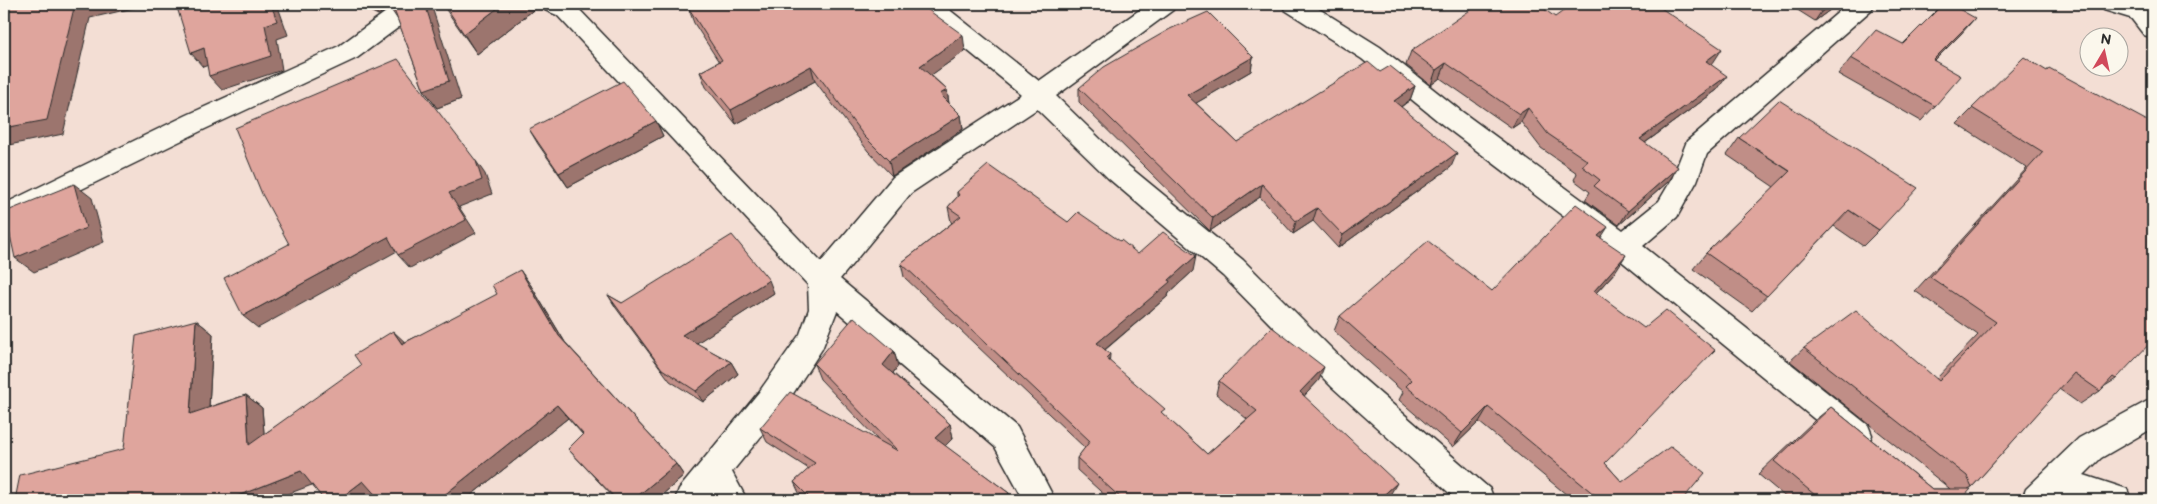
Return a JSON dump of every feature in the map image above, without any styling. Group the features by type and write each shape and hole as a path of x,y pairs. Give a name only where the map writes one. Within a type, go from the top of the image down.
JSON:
{"street":[{"path":"4,216 196,122 348,52 414,4"},
{"path":"926,4 1040,95 1117,172 1233,268 1342,378 1479,500"},
{"path":"690,500 770,402 812,340 823,309 822,281 902,185 1040,95 1164,4"},
{"path":"1293,4 1371,53 1452,118 1623,246 1876,451"},
{"path":"1623,246 1668,209 1684,181 1696,148 1863,4"},
{"path":"2112,4 2148,20"},
{"path":"563,6 822,281 1006,437 1040,500"},
{"path":"2046,491 2090,448 2153,412"},
{"path":"714,471 732,500"},
{"path":"2046,491 2116,500"}],"building":[{"path":"4,4 75,4 47,120 4,128"},
{"path":"176,4 271,4 277,21 265,25 271,56 209,76 204,48 191,53"},
{"path":"396,4 425,4 449,81 424,90 394,10 390,8"},
{"path":"444,4 503,4 464,34"},
{"path":"696,4 920,4 963,35 920,66 947,90 940,94 961,115 889,161 864,136 811,66 731,110 700,72 722,60 688,7"},
{"path":"1479,4 1537,4 1555,17 1573,4 1655,4 1722,49 1706,61 1727,76 1640,139 1678,167 1628,211 1594,186 1600,180 1582,166 1588,161 1548,134 1528,108 1519,114 1446,63 1436,70 1411,51"},
{"path":"1808,4 1833,4 1821,12"},
{"path":"1943,4 1950,4 1975,18 1933,60 1961,76 1935,106 1851,58 1876,30 1903,44"},
{"path":"1208,12 1253,57 1187,95 1237,142 1368,62 1380,72 1390,66 1415,86 1394,101 1457,153 1343,235 1317,208 1296,221 1262,184 1213,218 1079,88 1104,67 1170,29"},
{"path":"2024,57 2047,71 2049,68 2153,124 2153,340 2116,379 2113,377 2100,391 2074,373 1972,487 1967,476 1804,348 1856,310 1939,381 1996,322 1930,277 2043,152 1972,108"},
{"path":"398,59 476,161 482,180 449,193 466,220 398,255 388,237 243,316 224,278 289,244 262,194 235,128"},
{"path":"623,81 656,121 559,173 529,129"},
{"path":"1779,100 1918,188 1879,230 1849,210 1767,296 1706,253 1790,171 1739,138"},
{"path":"988,165 1068,222 1078,212 1121,240 1138,254 1163,232 1196,256 1169,280 1170,282 1097,343 1110,354 1106,358 1165,409 1161,412 1207,454 1257,411 1219,381 1272,327 1324,367 1300,392 1397,483 1378,500 1154,500 1150,496 1145,500 1123,500 1077,458 1090,441 901,263 961,216 948,207 959,195 957,192"},
{"path":"74,184 86,228 15,258 5,212"},
{"path":"1576,204 1608,227 1598,236 1626,255 1594,291 1644,328 1666,310 1715,350 1605,463 1622,482 1671,446 1705,473 1682,500 1601,500 1488,407 1462,433 1406,386 1412,380 1340,316 1428,241 1492,291"},
{"path":"732,235 769,280 682,335 731,362 696,391 662,369 608,295 622,303"},
{"path":"520,270 559,336 676,464 633,500 617,500 568,449 583,434 557,405 438,500 380,500 363,481 338,500 324,500 301,471 230,500 15,500 20,475 124,449 136,336 196,320 190,414 246,395 249,445 361,365 354,355 393,331 402,344 497,294 492,285"},
{"path":"854,317 894,351 883,365 950,424 935,438 1009,493 1003,500 812,500 794,482 815,463 760,428 790,392 898,451 814,364"},
{"path":"1831,407 1932,489 1971,489 1961,500 1821,500 1774,461"},
{"path":"524,493 532,500 517,500"}]}
